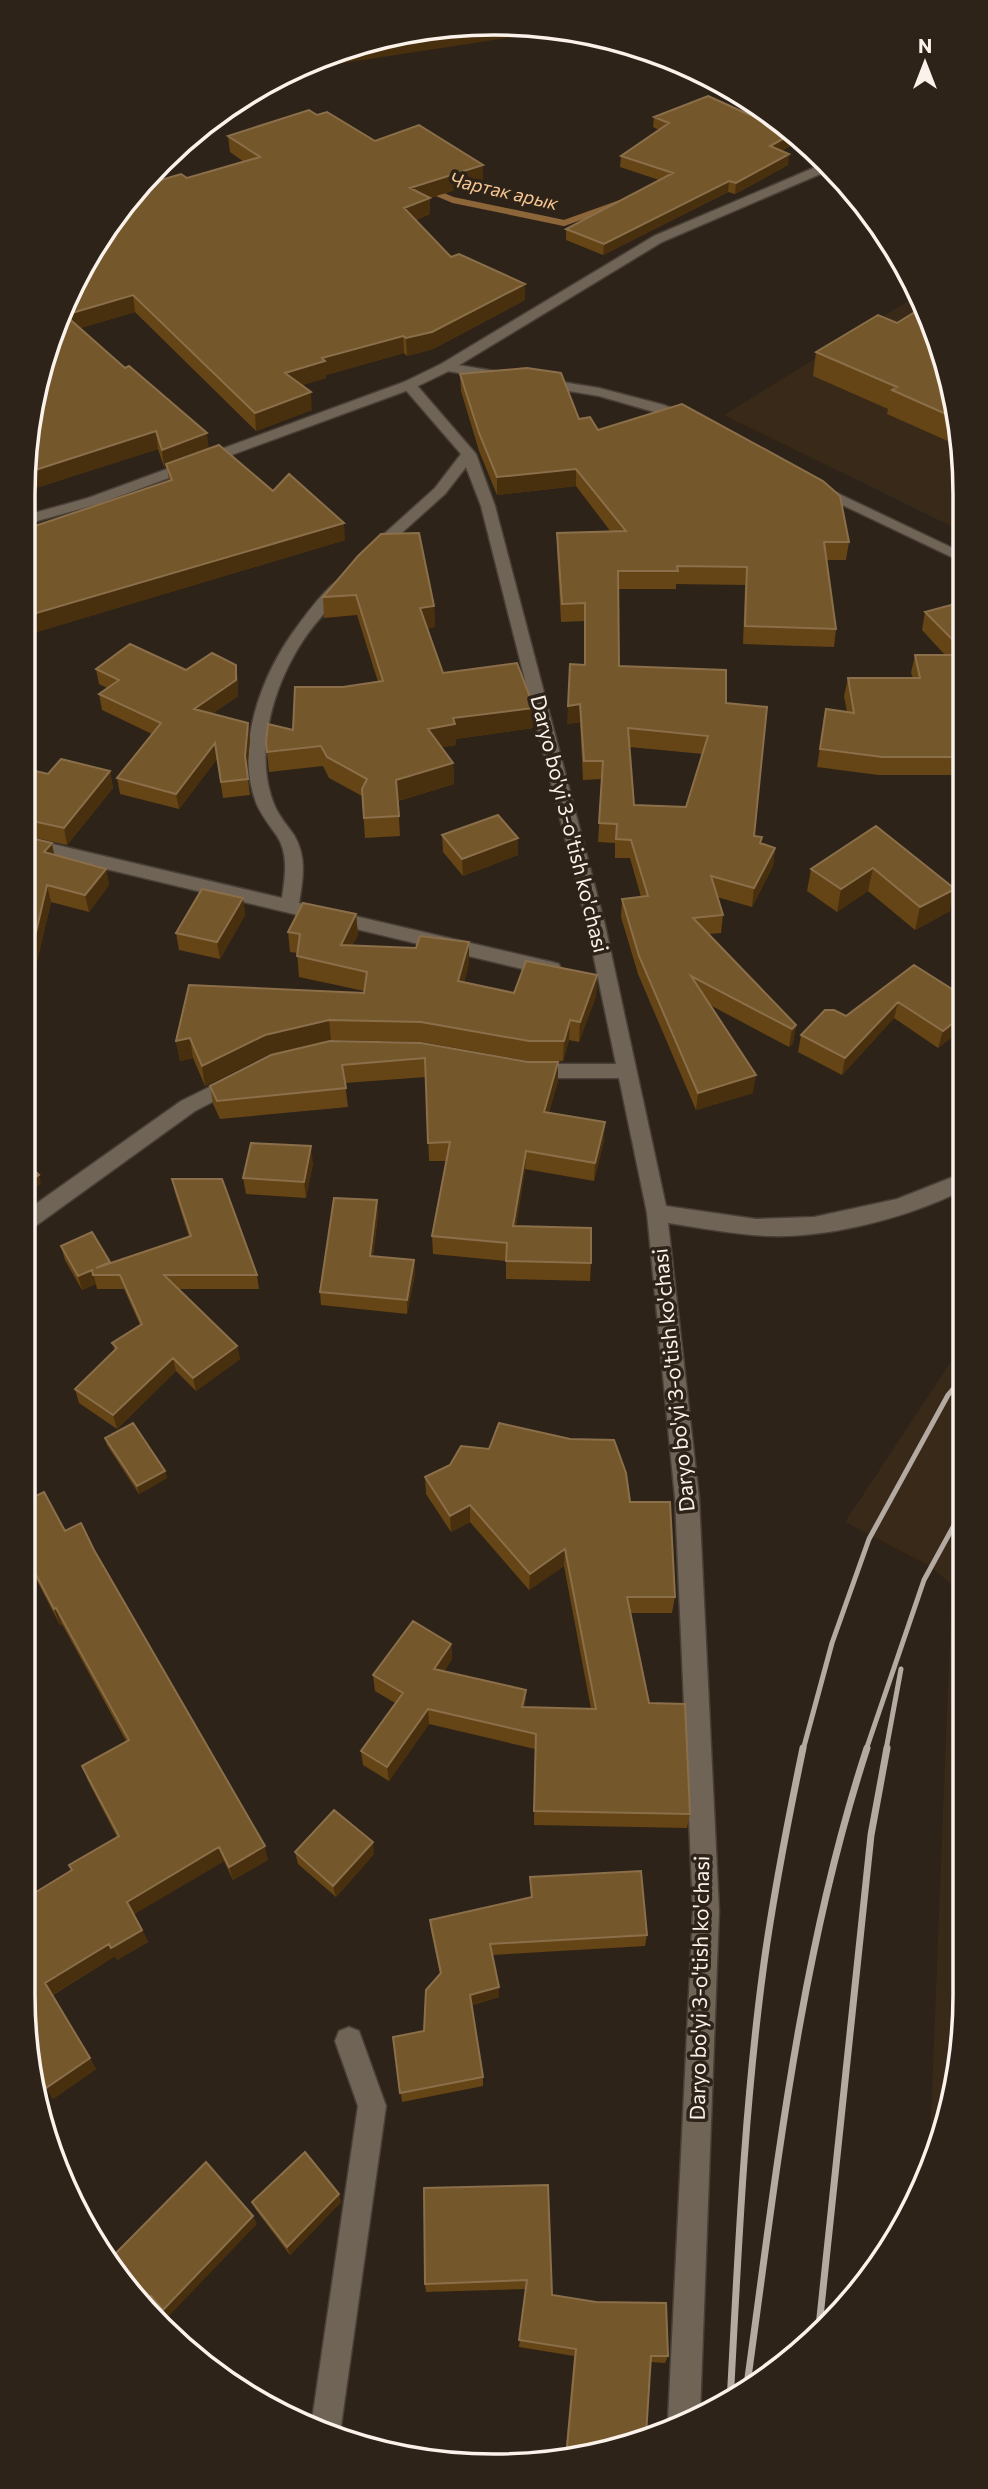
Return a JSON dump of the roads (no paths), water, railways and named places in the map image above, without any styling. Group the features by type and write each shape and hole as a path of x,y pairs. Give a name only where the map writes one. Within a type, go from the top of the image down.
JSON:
{"street":[{"path":"35,518 93,501 409,385 446,367 658,239 820,170"},
{"path":"446,367 580,387 632,398 701,424"},
{"name":"Daryo bo'yi 3-o'tish ko'chasi","path":"409,385 469,454 488,506 609,982 657,1213 687,1498 706,1911 684,2413"},
{"path":"289,908 295,863 290,844 272,820 262,794 258,764 261,729 276,675 292,645 355,570 440,491 469,454"},
{"path":"799,478 953,554"},
{"path":"35,846 609,982"},
{"path":"515,1069 626,1071"},
{"path":"35,1215 188,1107 256,1070"},
{"path":"657,1213 772,1228 822,1224 894,1207 953,1185"},
{"path":"328,2423 372,2106 349,2041"}],"waterway":[{"name":"Чартак арык","path":"743,125 753,115"},
{"name":"Чартак арык","path":"427,189 453,200 564,223 620,203"}],"railway":[{"path":"803,1750 832,1643 869,1539 953,1389"},
{"path":"866,1750 924,1580 953,1527"},
{"path":"886,1750 901,1669"},
{"path":"731,2388 742,2183 757,2018 772,1909 803,1748"},
{"path":"748,2378 792,2067 807,1986 824,1906 867,1748"},
{"path":"820,2319 871,1835 887,1748"}]}
